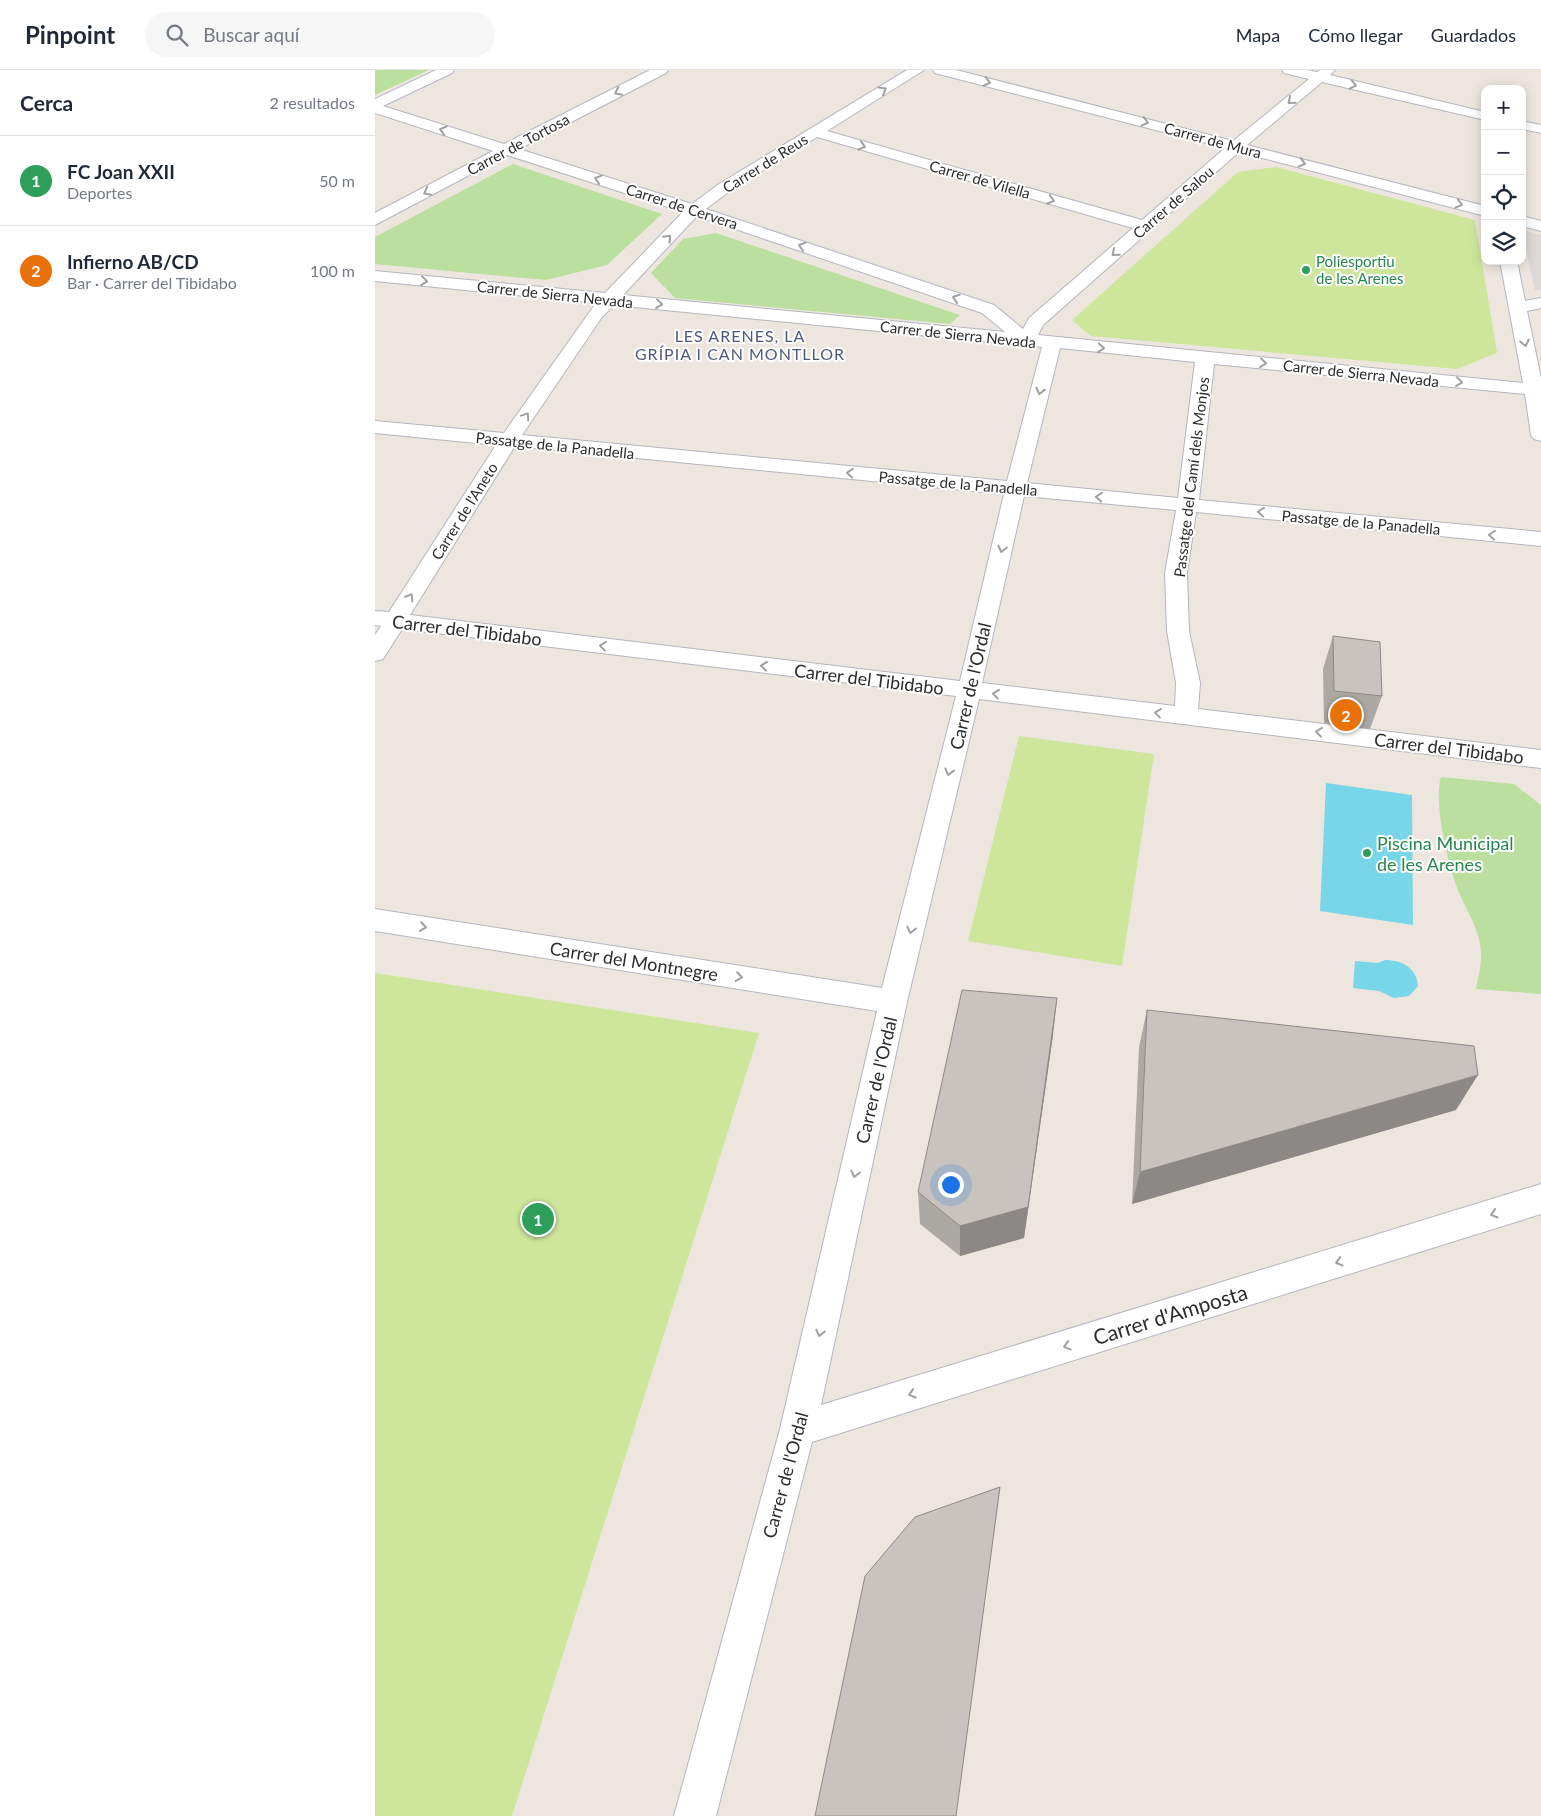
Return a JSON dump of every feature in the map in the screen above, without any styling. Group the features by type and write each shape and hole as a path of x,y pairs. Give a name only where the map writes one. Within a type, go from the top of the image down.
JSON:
{"street":[{"path":"375,104 447,70"},
{"name":"Carrer de Tortosa","path":"375,220 507,149 661,70"},
{"name":"Carrer de Reus","path":"611,299 694,210 725,186 917,70"},
{"name":"Carrer de Mura","path":"940,70 1481,210"},
{"path":"1289,70 1324,74 1481,115"},
{"name":"Carrer de Salou","path":"1026,341 1035,322 1237,146 1324,74"},
{"name":"Carrer de Cervera","path":"375,108 694,210 988,309 1035,322"},
{"path":"1526,126 1541,129"},
{"name":"Carrer de Vilella","path":"815,132 1145,226"},
{"path":"1526,222 1541,226"},
{"path":"1509,265 1517,308 1538,390 1541,435"},
{"name":"Carrer de Sierra Nevada","path":"375,276 1052,344 1538,390"},
{"name":"Carrer de l'Aneto","path":"375,653 385,620 596,313 611,299"},
{"path":"1517,308 1541,303"},
{"name":"Carrer de Cervera","path":"988,309 1026,341"},
{"name":"Carrer de l'Ordal","path":"695,1816 798,1429 893,1002 969,691 1015,489 1052,344"},
{"name":"Passatge del Camí dels Monjos","path":"1186,716 1188,683 1178,631 1177,573 1186,505 1191,486 1205,358"},
{"name":"Passatge de la Panadella","path":"375,427 1541,539"},
{"name":"Carrer del Tibidabo","path":"385,620 1541,759"},
{"name":"Carrer del Montnegre","path":"375,920 893,1002"},
{"name":"Carrer d'Amposta","path":"798,1429 1541,1199"}],"green space":[{"path":"375,70 429,70 375,95"},
{"path":"513,164 662,214 607,265 546,280 375,264 375,237"},
{"name":"Poliesportiu de les Arenes","path":"1276,167 1475,220 1497,353 1457,369 1091,336 1072,320 1238,172"},
{"path":"716,233 960,315 950,324 675,298 651,273 683,239"},
{"path":"1019,736 1154,754 1122,966 968,941"},
{"path":"1441,777 1514,784 1541,805 1541,994 1476,989 1481,960 1480,943 1475,927 1458,890 1446,850 1440,817 1439,788"},
{"path":"375,973 759,1033 512,1816 375,1816"}],"shaded area":[{"path":"1526,231 1541,235 1541,290 1535,291 1526,249"}],"water":[{"name":"Piscina Municipal de les Arenes","path":"1326,783 1412,795 1413,925 1320,911"},
{"path":"1385,960 1403,963 1415,974 1418,986 1409,996 1394,998 1379,991 1353,988 1355,961 1378,963"}],"building":[{"path":"1333,636 1380,642 1382,696 1334,691"},
{"path":"962,990 1057,998 1028,1207 960,1226 918,1192"},
{"path":"1147,1010 1474,1046 1478,1075 1140,1172"},
{"path":"1000,1487 956,1816 815,1816 865,1576 915,1517"}],"place":[{"name":"Poliesportiu de les Arenes","path":"1306,270"},
{"name":"Infierno AB/CD","path":"1346,715"},
{"name":"Piscina Municipal de les Arenes","path":"1367,853"},
{"name":"FC Joan XXII","path":"538,1219"}],"district":[{"name":"LES ARENES, LA GRÍPIA I CAN MONTLLOR","path":"740,344"}]}
